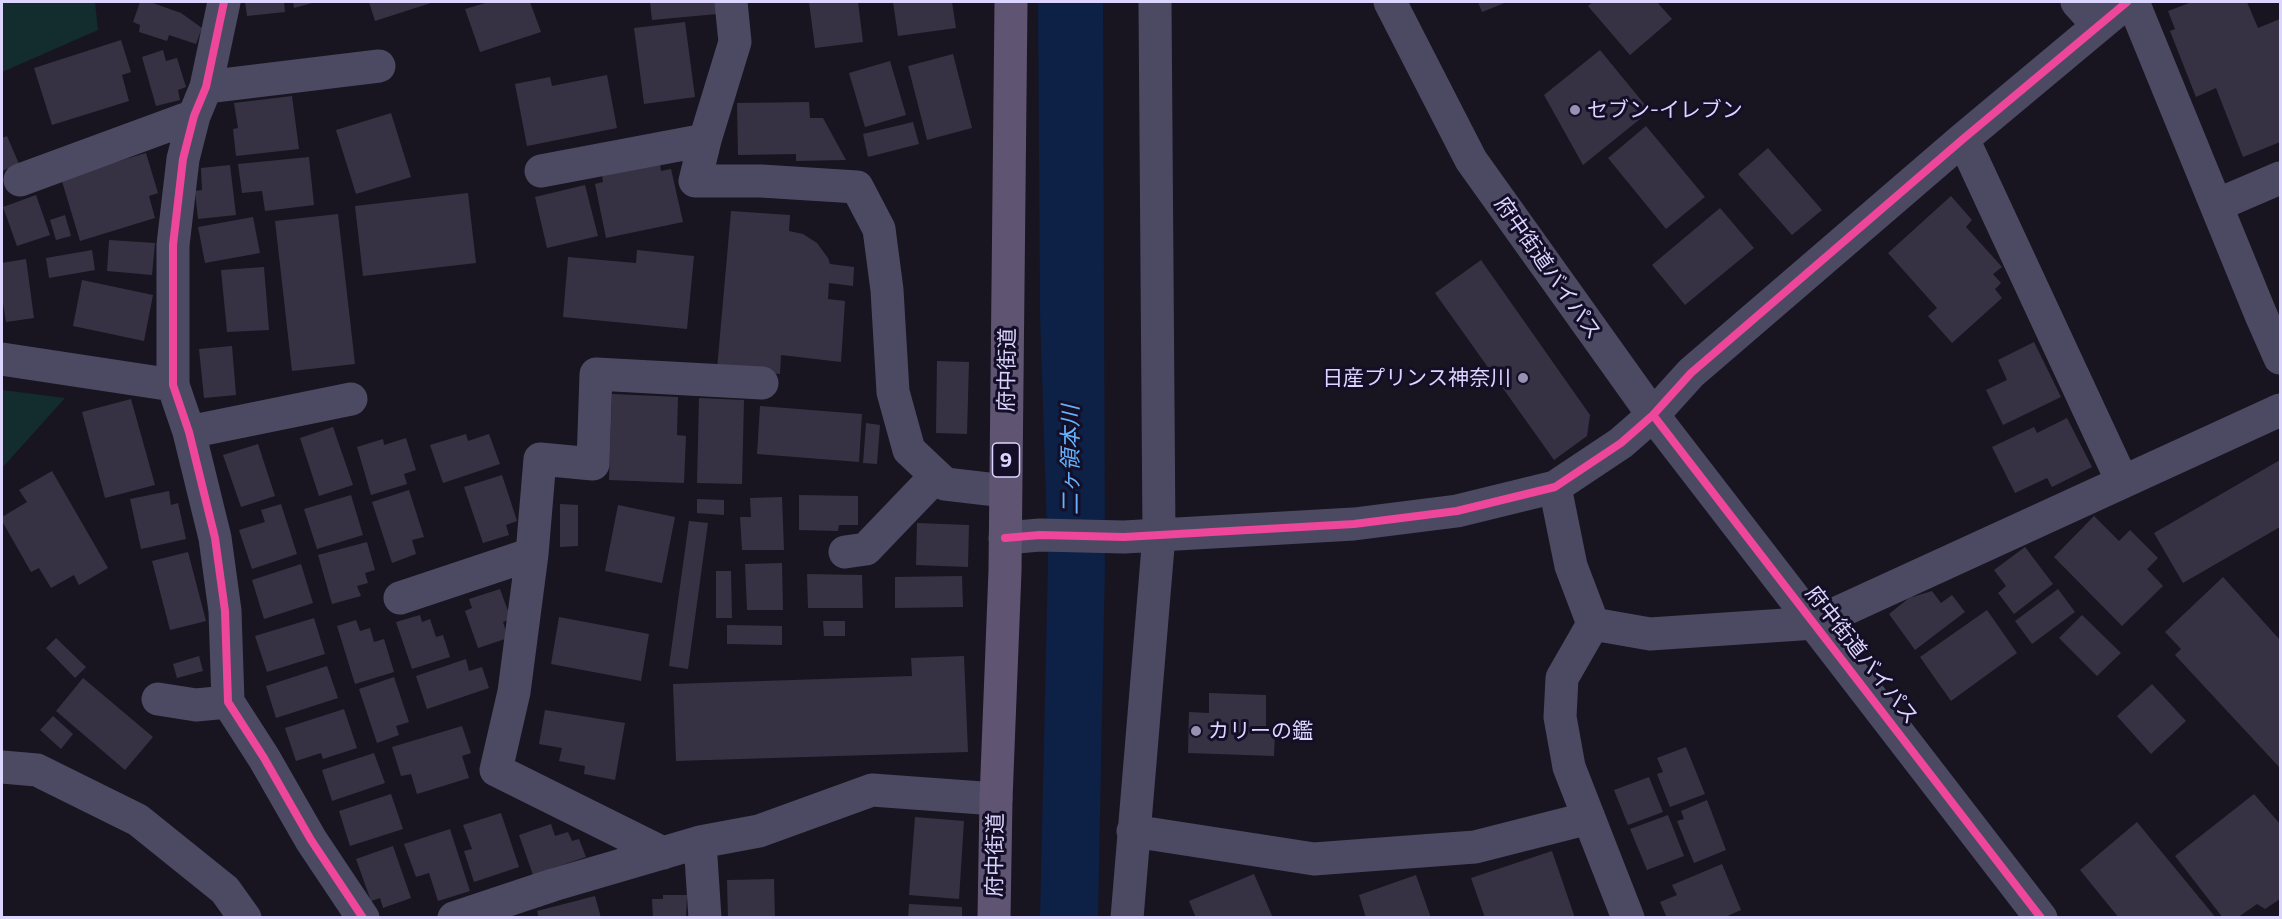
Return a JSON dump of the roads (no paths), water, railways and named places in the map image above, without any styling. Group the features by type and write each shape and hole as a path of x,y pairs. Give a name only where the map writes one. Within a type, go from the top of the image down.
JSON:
{"main road":[{"name":"府中街道","path":"994,918 1005,571 1011,2"}],"street":[{"path":"224,2 183,159 173,245 173,385 189,432 215,538 225,611 228,702 264,758 311,840 363,918"},
{"path":"730,2 735,42 695,181 761,181 857,187 879,230 887,290 893,392 909,450 945,484 1005,491"},
{"path":"1127,918 1159,535 1155,2"},
{"name":"府中街道バイパス","path":"1390,2 1471,160 1653,415 2040,918"},
{"path":"1005,538 1040,535 1115,537 1354,525 1457,511 1555,487 1622,443 1653,415 1691,373 1963,139 2088,13 2127,2"},
{"path":"2133,2 2280,358"},
{"path":"20,180 200,101 379,66"},
{"path":"1963,139 2122,481"},
{"path":"541,171 705,140"},
{"path":"2217,205 2280,178"},
{"path":"2,359 173,385"},
{"path":"663,853 496,770 514,692 532,554 540,459 593,464 596,374 762,383"},
{"path":"189,432 351,399"},
{"path":"1593,624 1650,634 1815,623 2280,410"},
{"path":"845,552 866,549 936,476"},
{"path":"1555,487 1571,566 1593,624"},
{"path":"400,598 532,554"},
{"path":"1593,624 1562,678 1560,717 1569,767 1628,918"},
{"path":"158,699 195,705 228,702"},
{"path":"2,767 36,770 138,820 225,890 245,918"},
{"path":"454,918 504,910 663,853 700,842 759,831 872,790 996,799"},
{"path":"1133,831 1314,859 1475,847 1589,818"},
{"path":"700,842 705,918"}],"water":[{"name":"二ヶ領本川","path":"1038,2 1103,2 1105,565 1098,917 1040,917 1048,563 1040,314"}],"place":[{"name":"セブン-イレブン","path":"1575,110"},
{"name":"日産プリンス神奈川","path":"1523,378"},
{"name":"カリーの鑑","path":"1196,731"}]}
